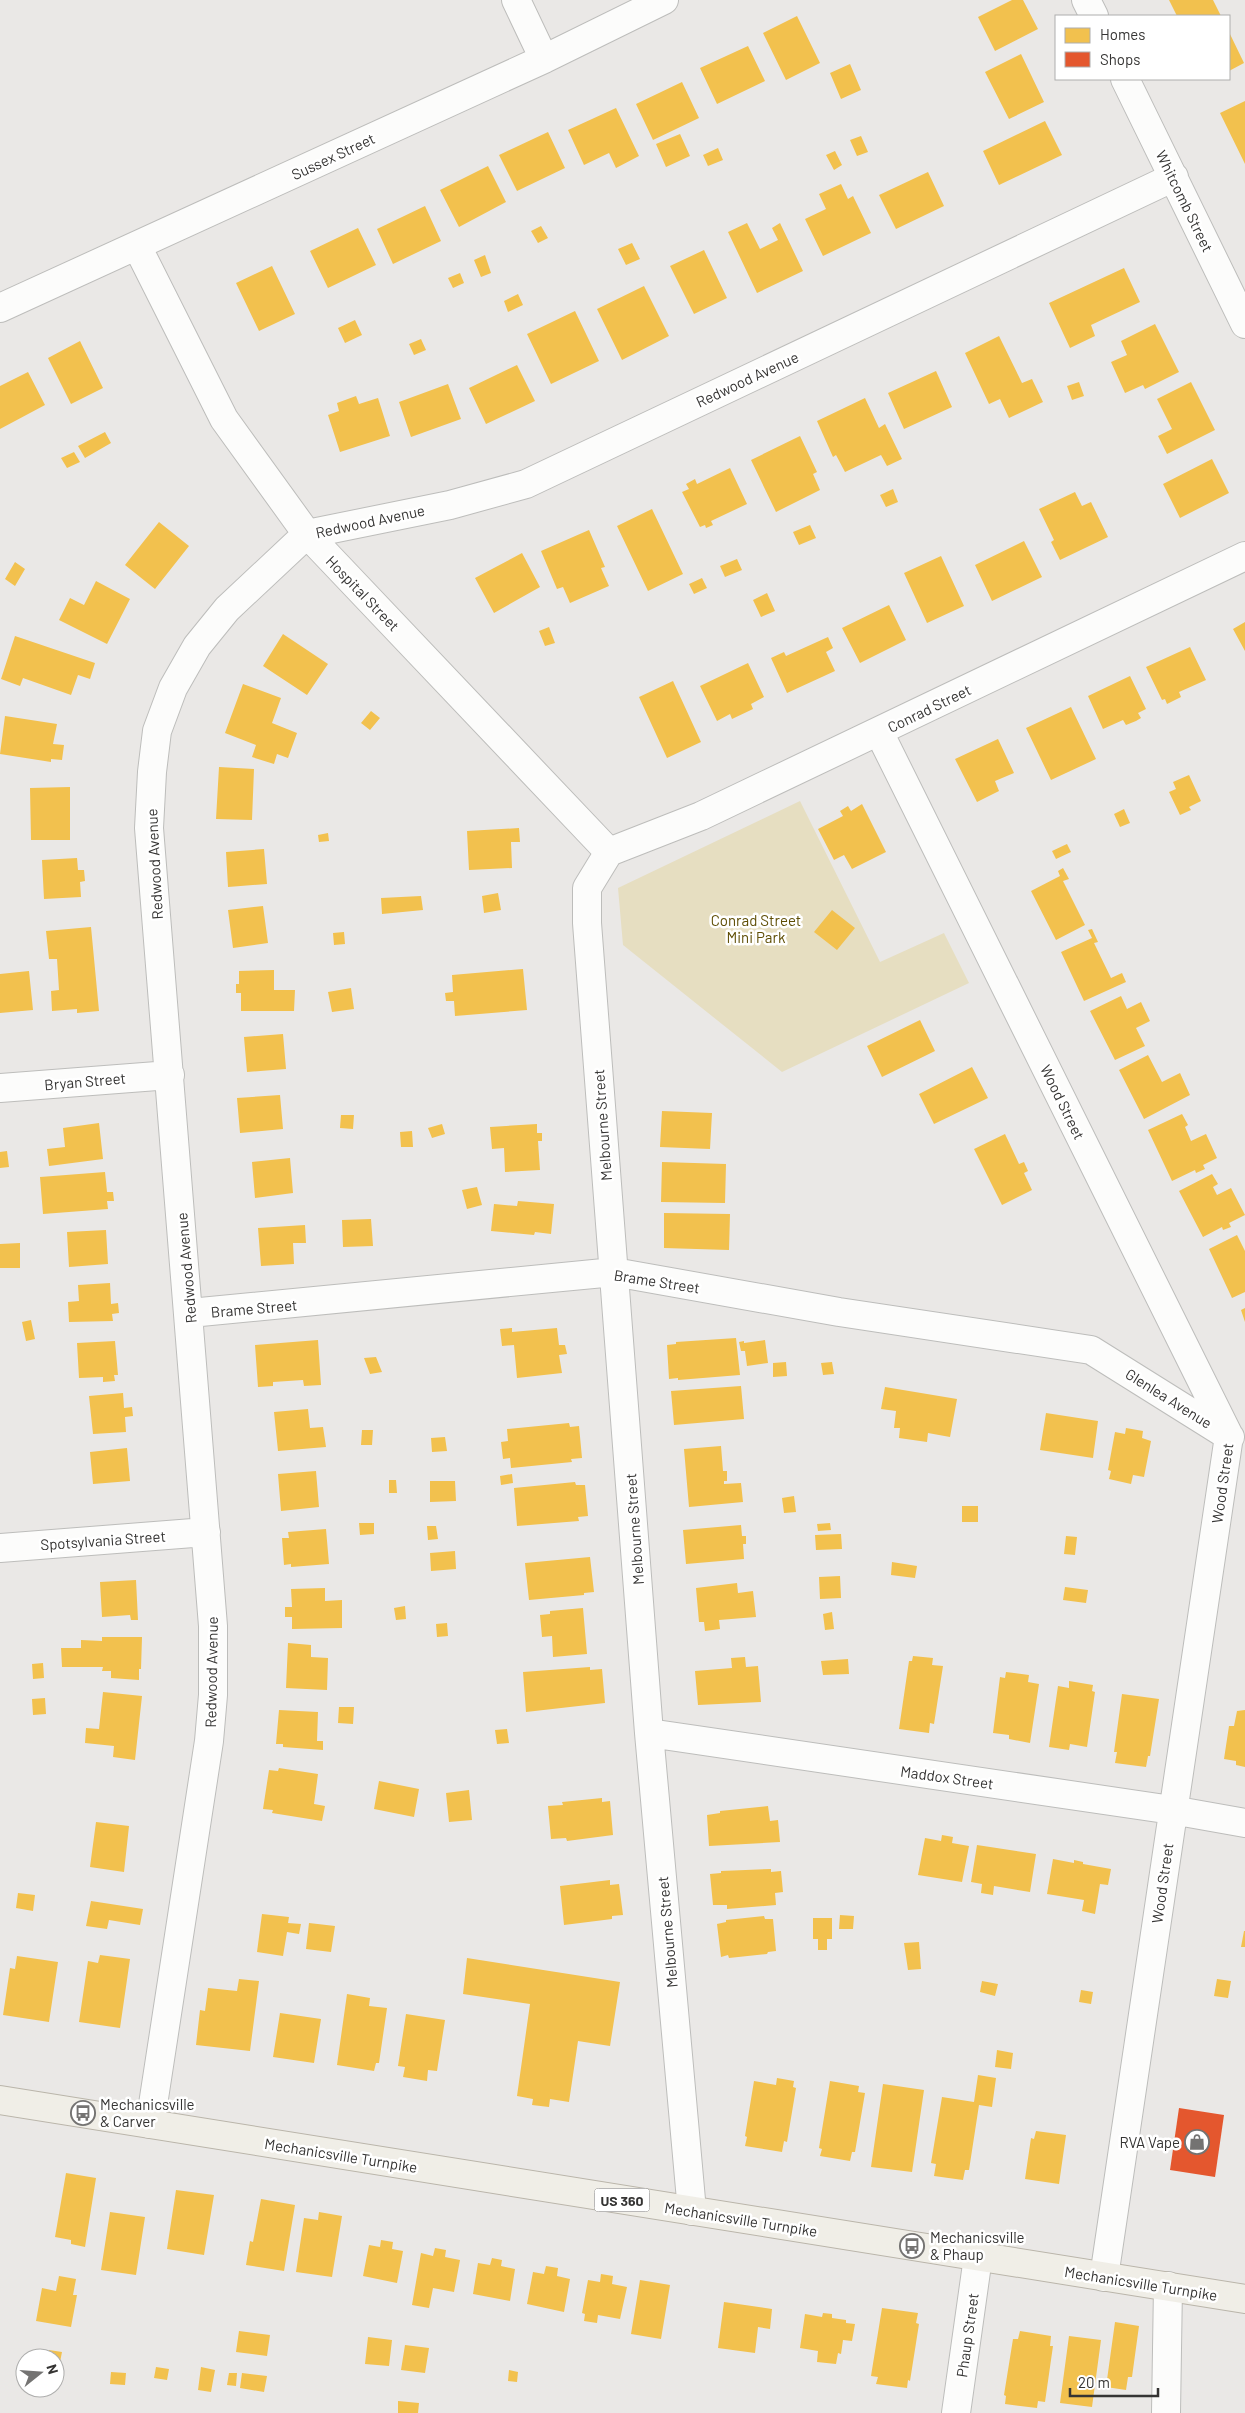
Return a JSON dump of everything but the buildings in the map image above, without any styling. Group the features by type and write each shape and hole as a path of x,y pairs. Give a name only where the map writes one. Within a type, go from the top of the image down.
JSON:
{"main road":[{"name":"Mechanicsville Turnpike","path":"0,2100 692,2212 1168,2286 1245,2300"}],"street":[{"path":"516,0 544,59"},
{"name":"Sussex Street","path":"0,308 544,59 664,0"},
{"path":"1086,0 1094,15"},
{"name":"Whitcomb Street","path":"1126,80 1245,324"},
{"name":"Redwood Avenue","path":"150,2124 209,1741 213,1695 213,1626 190,1314 149,828 152,772 157,732 173,688 197,646 228,609 307,534 450,505 526,484 1174,177"},
{"name":"Hospital Street","path":"137,246 224,418 307,534 609,852"},
{"name":"Conrad Street","path":"609,852 701,816 1245,556"},
{"name":"Wood Street","path":"879,732 1237,1443 1172,1810 1104,2277"},
{"name":"Melbourne Street","path":"609,852 587,888 587,923 649,1733 692,2212"},
{"name":"Bryan Street","path":"0,1088 170,1075"},
{"name":"Brame Street","path":"190,1314 614,1272 839,1312 1091,1350"},
{"name":"Glenlea Avenue","path":"1091,1350 1237,1443"},
{"name":"Spotsylvania Street","path":"0,1548 206,1532"},
{"name":"Maddox Street","path":"649,1733 1172,1810 1245,1823"},
{"name":"Phaup Street","path":"956,2413 978,2256"},
{"path":"1166,2413 1168,2286"}],"green space":[{"name":"Conrad Street Mini Park","path":"800,801 880,962 944,933 969,983 782,1072 623,945 618,888"}],"place":[{"name":"Mechanicsville & Carver","path":"83,2113"},
{"name":"RVA Vape","path":"1197,2142"},
{"name":"Mechanicsville & Phaup","path":"912,2246"}]}
